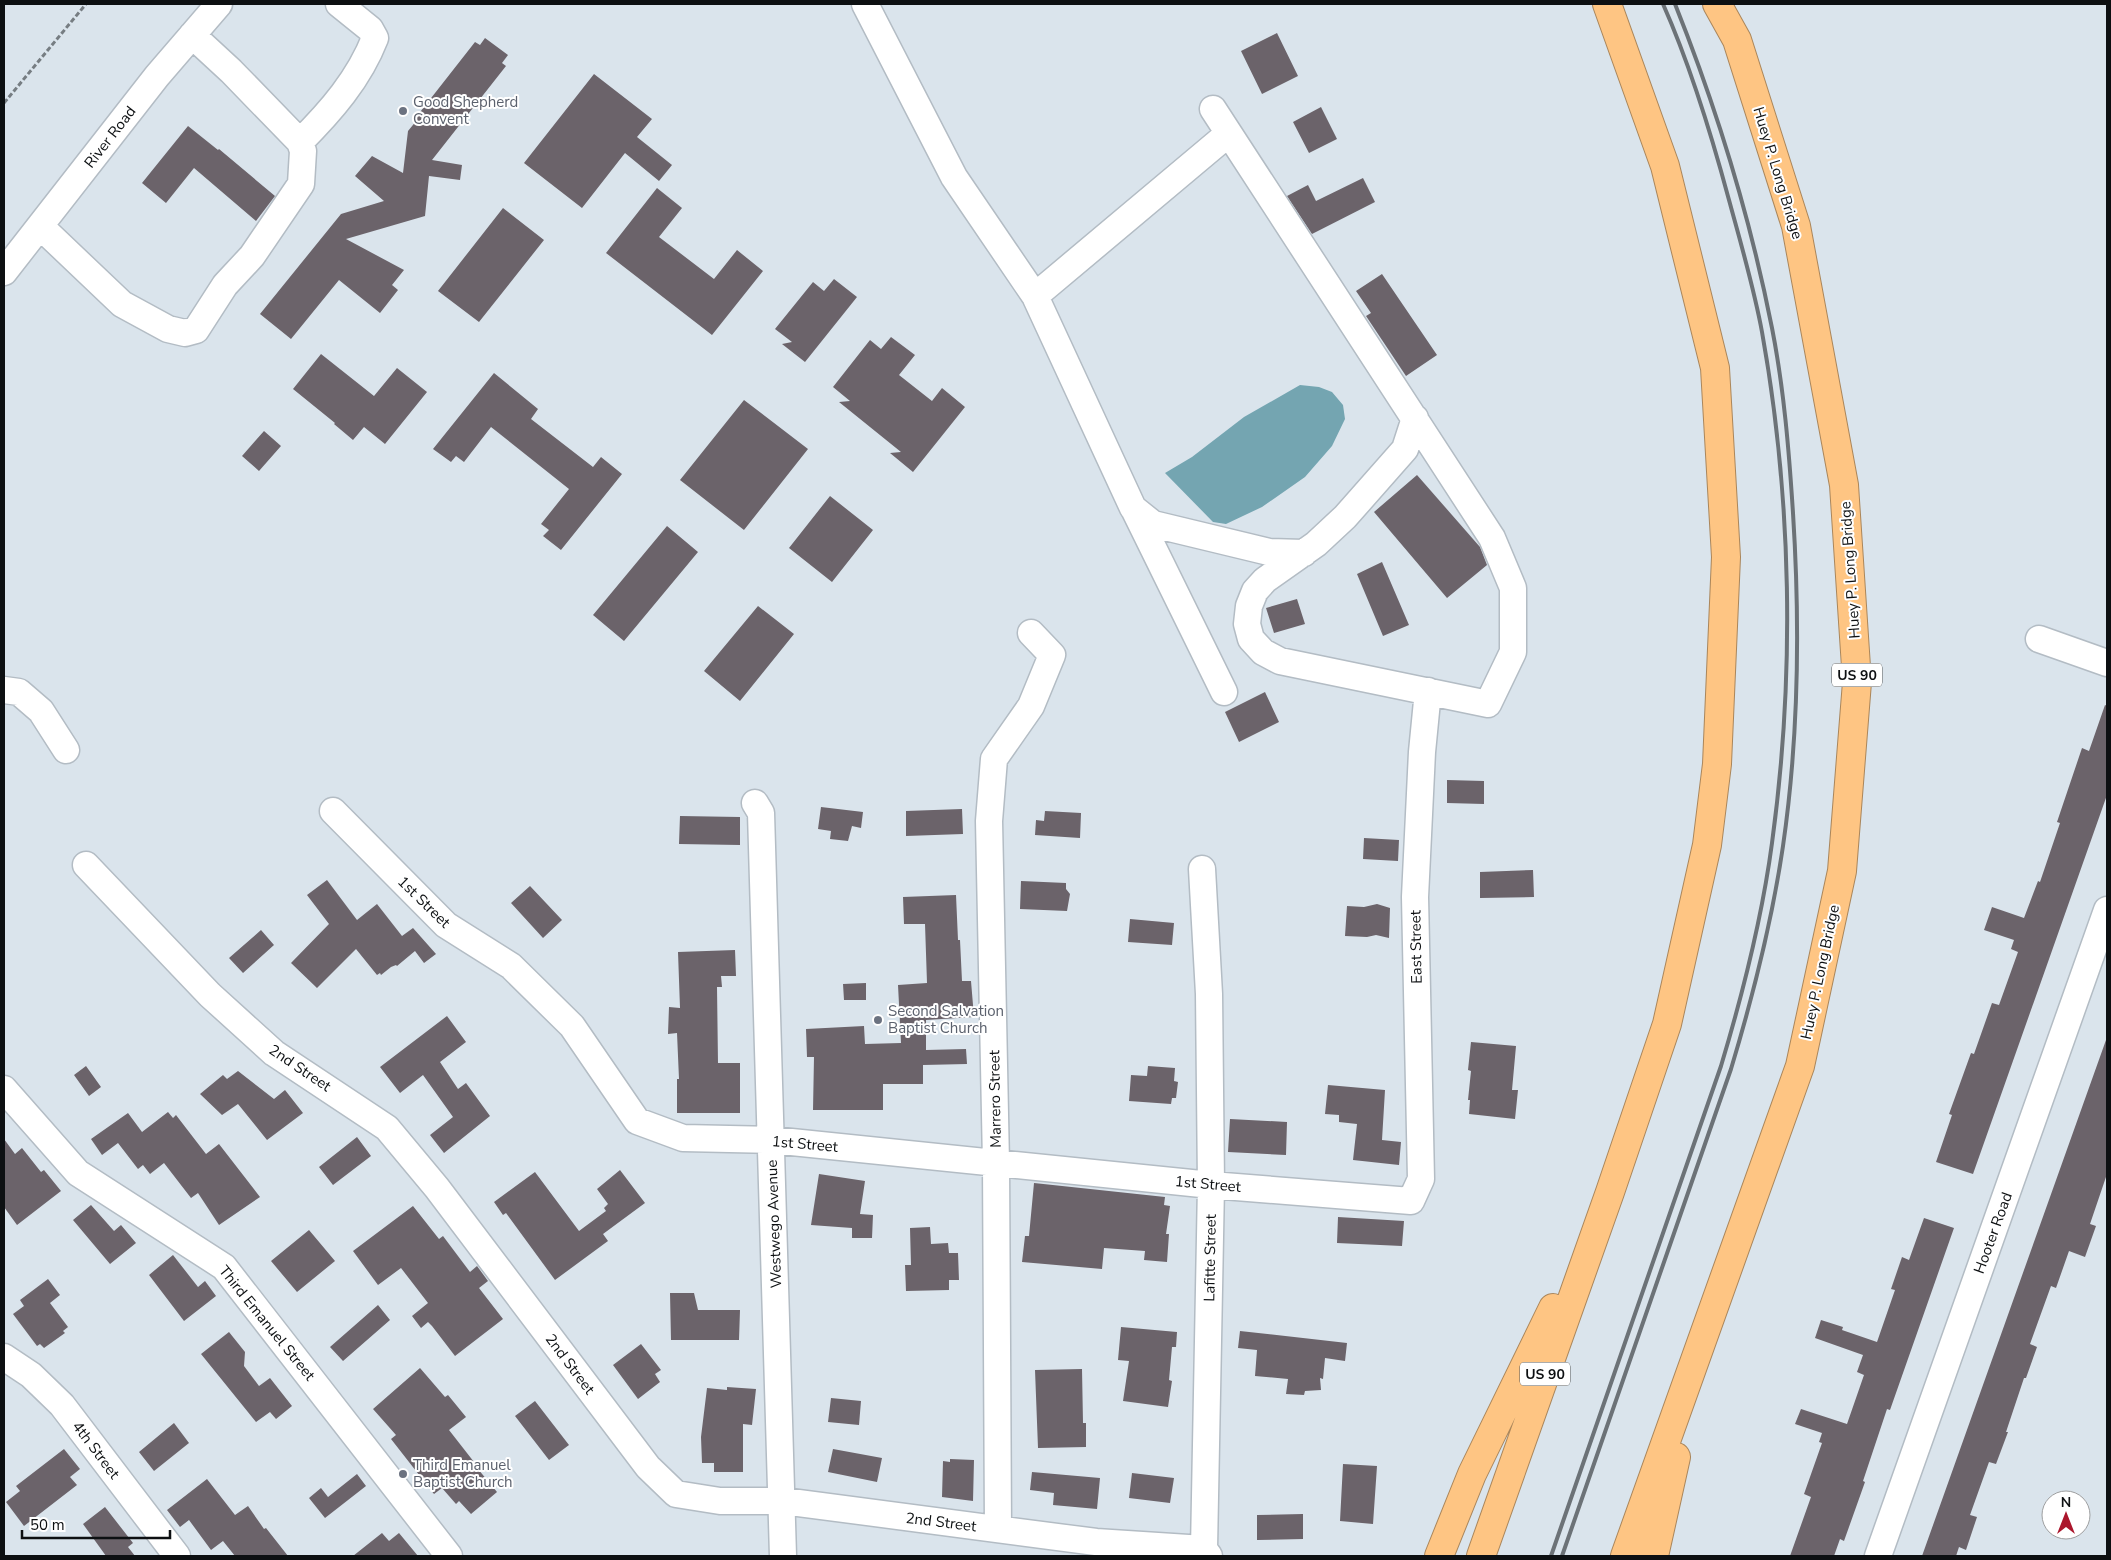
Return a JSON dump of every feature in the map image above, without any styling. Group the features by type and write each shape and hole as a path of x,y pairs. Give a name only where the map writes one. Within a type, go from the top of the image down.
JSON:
{"highway":[{"name":"US 90","path":"1481,1556 1610,1192 1667,1024 1707,845 1717,764 1726,557 1715,368 1665,166 1607,4"},
{"name":"Huey P. Long Bridge","path":"1701,1343 1800,1066 1842,871 1857,682 1844,485 1796,226 1737,40 1716,4"},
{"path":"1439,1556 1472,1474 1610,1192"},
{"name":"US 90","path":"1625,1556 1701,1343"},
{"path":"1654,1556 1701,1343"}],"street":[{"name":"River Road","path":"4,272 157,76 219,4"},
{"path":"300,142 328,114 345,92 366,61 375,38 370,29 339,4"},
{"path":"865,4 954,177 1035,296 1133,508 1224,692"},
{"path":"40,226 122,304 168,329 185,333 196,330 225,285 252,256 301,184 303,151 300,142 231,71 192,35"},
{"path":"1213,109 1228,134 1415,418 1492,538 1513,588 1513,652 1488,704 1280,661 1263,652 1251,639 1246,624 1248,606 1255,591 1265,580 1304,553 1345,517 1405,449 1415,418"},
{"path":"1035,296 1228,134"},
{"path":"1133,508 1152,524 1269,552 1304,553"},
{"name":"Marrero Street","path":"998,1529 996,1163 989,821 994,759 1031,706 1052,655 1031,634"},
{"path":"2039,639 2107,663"},
{"path":"4,690 20,692 41,711 66,750"},
{"name":"East Street","path":"1411,1201 1421,1179 1415,897 1422,752 1428,691"},
{"name":"Westwego Avenue","path":"754,803 761,813 783,1501 783,1556"},
{"name":"1st Street","path":"333,811 446,925 511,966 572,1026 637,1121 683,1138 772,1140 1211,1185 1411,1201"},
{"name":"2nd Street","path":"86,865 210,995 274,1053 387,1128 437,1188 648,1467 676,1494 720,1501 783,1501 1096,1542 1207,1552"},
{"name":"Lafitte Street","path":"1202,869 1209,994 1211,1185 1207,1552"},
{"name":"Hooter Road","path":"1878,1556 2107,910"},
{"name":"Third Emanuel Street","path":"4,1089 78,1172 224,1267 449,1556"},
{"name":"4th Street","path":"4,1357 31,1375 62,1406 177,1556"}],"path":[{"path":"4,103 86,4"}],"water":[{"path":"1300,385 1319,387 1332,392 1343,405 1345,419 1332,446 1305,477 1262,507 1226,524 1213,522 1165,473 1192,457 1244,417"}],"building":[{"path":"1277,33 1298,76 1262,94 1241,51"},
{"path":"485,38 508,55 502,63 506,66 432,160 462,165 460,180 429,176 425,216 346,239 404,270 392,285 398,290 380,313 339,280 291,339 260,314 341,214 384,201 355,176 372,156 403,173 408,131 417,120 417,116 475,42 480,45"},
{"path":"594,74 652,119 637,137 672,165 659,181 625,153 582,208 524,163"},
{"path":"1321,107 1337,139 1309,153 1293,122"},
{"path":"188,126 219,149 275,196 256,221 194,168 166,203 142,183"},
{"path":"1363,178 1375,202 1312,234 1287,196 1308,185 1316,201"},
{"path":"657,188 682,208 659,237 714,279 737,250 763,271 712,335 606,253"},
{"path":"503,208 544,240 479,322 438,291"},
{"path":"1382,274 1437,355 1406,376 1366,316 1371,313 1356,291"},
{"path":"834,279 857,297 805,362 782,344 792,342 775,329 813,282 824,291"},
{"path":"891,337 915,355 899,375 932,401 942,388 965,407 913,472 890,453 901,452 839,402 850,401 833,387 870,340 881,349"},
{"path":"321,354 374,396 397,368 427,392 385,444 364,427 353,440 293,389"},
{"path":"494,373 538,409 531,419 593,467 601,457 622,474 561,550 543,536 549,530 541,524 569,489 491,427 464,462 456,456 451,462 433,449"},
{"path":"744,400 808,449 744,530 680,480"},
{"path":"264,431 281,446 259,471 242,456"},
{"path":"1417,475 1480,547 1487,565 1447,598 1374,512"},
{"path":"830,496 873,530 832,582 789,548"},
{"path":"667,526 698,552 624,641 593,615"},
{"path":"1382,562 1409,625 1383,636 1357,574"},
{"path":"1297,599 1305,624 1274,633 1266,608"},
{"path":"758,606 794,634 740,701 704,671"},
{"path":"1265,692 1279,722 1239,742 1225,712"},
{"path":"2105,705 2107,706 2107,795 1973,1174 1936,1162 1952,1115 1949,1114 1971,1053 1974,1054 1992,1003 1999,1005 2018,952 2011,949 2014,940 1984,930 1992,907 2024,918 2038,881 2040,882 2060,823 2057,822 2082,748 2089,751"},
{"path":"1447,780 1484,781 1484,804 1447,803"},
{"path":"821,807 863,812 861,828 852,826 848,841 830,839 831,831 818,829"},
{"path":"962,809 963,834 906,836 906,811"},
{"path":"1045,811 1081,813 1080,838 1035,835 1036,820 1044,821"},
{"path":"680,816 740,817 740,845 679,844"},
{"path":"1364,838 1399,840 1398,861 1363,859"},
{"path":"1533,870 1534,897 1480,898 1480,872"},
{"path":"327,880 357,920 377,904 402,936 413,928 436,954 424,963 415,951 397,966 391,967 381,975 380,973 377,975 356,949 317,988 291,963 329,924 307,895"},
{"path":"1021,881 1066,883 1066,889 1070,894 1067,911 1020,909"},
{"path":"530,886 562,920 543,938 511,903"},
{"path":"956,895 962,981 971,981 974,1017 926,1020 926,1050 966,1049 967,1064 923,1065 923,1084 883,1084 883,1110 813,1110 814,1057 807,1057 806,1029 864,1026 865,1044 901,1043 898,985 927,983 925,924 904,924 903,897"},
{"path":"1377,904 1390,908 1389,938 1376,935 1367,937 1345,936 1347,906 1364,907"},
{"path":"1130,919 1174,923 1172,945 1128,942"},
{"path":"261,930 274,945 243,973 229,958"},
{"path":"735,950 736,976 721,976 722,987 717,987 718,1063 740,1063 740,1113 677,1113 677,1079 679,1079 677,1033 668,1034 669,1007 680,1008 678,952"},
{"path":"866,983 866,1000 844,1000 843,984"},
{"path":"447,1016 466,1042 440,1062 458,1089 466,1083 490,1116 444,1153 430,1135 453,1117 423,1075 400,1093 380,1067"},
{"path":"2106,1040 2107,1174 2090,1224 2096,1226 2085,1257 2069,1251 2056,1288 2051,1286 2030,1344 2037,1347 2026,1378 2024,1378 2006,1432 2008,1432 1996,1464 1989,1462 1970,1515 1977,1517 1966,1550 1959,1547 1956,1556 1922,1556"},
{"path":"1471,1042 1516,1046 1512,1090 1518,1090 1515,1119 1469,1114 1470,1100 1468,1100 1471,1071 1468,1070"},
{"path":"86,1066 101,1087 89,1096 74,1075"},
{"path":"1148,1066 1175,1068 1174,1081 1178,1082 1176,1098 1172,1098 1171,1104 1129,1101 1131,1075 1147,1076"},
{"path":"238,1071 274,1099 285,1090 303,1113 267,1140 238,1104 222,1115 200,1094 223,1075 227,1079"},
{"path":"1328,1085 1385,1090 1382,1140 1401,1142 1399,1165 1353,1160 1357,1124 1339,1122 1339,1115 1325,1114"},
{"path":"168,1112 173,1118 176,1115 206,1154 219,1144 260,1197 219,1225 198,1193 191,1198 164,1163 150,1174 143,1165 138,1169 118,1143 102,1155 91,1139 128,1113 142,1132"},
{"path":"1230,1119 1287,1122 1286,1155 1228,1152"},
{"path":"357,1137 371,1156 333,1185 319,1167"},
{"path":"4,1139 15,1154 22,1148 41,1172 44,1170 61,1191 17,1225 4,1207"},
{"path":"620,1170 645,1203 603,1234 608,1241 555,1280 506,1213 503,1215 494,1202 535,1172 579,1231 606,1211 604,1208 608,1204 597,1189"},
{"path":"819,1174 865,1181 860,1214 873,1215 872,1238 852,1238 852,1228 811,1225"},
{"path":"1034,1183 1165,1197 1164,1205 1170,1206 1166,1234 1169,1234 1167,1262 1144,1260 1145,1251 1104,1248 1102,1269 1022,1262 1025,1236 1029,1236"},
{"path":"91,1205 114,1231 121,1225 136,1243 110,1264 73,1220"},
{"path":"413,1206 439,1239 443,1236 470,1272 477,1266 488,1281 479,1288 503,1319 455,1356 428,1322 421,1328 412,1316 428,1303 401,1268 378,1285 353,1251"},
{"path":"1338,1217 1404,1221 1402,1246 1337,1243"},
{"path":"1924,1218 1954,1228 1890,1410 1887,1409 1863,1481 1865,1482 1844,1541 1840,1539 1834,1556 1790,1556 1811,1497 1804,1494 1822,1443 1819,1442 1822,1433 1795,1424 1801,1409 1847,1424 1864,1375 1857,1372 1863,1355 1815,1338 1821,1320 1843,1327 1842,1330 1877,1342 1895,1290 1891,1289 1902,1257 1909,1260"},
{"path":"930,1227 931,1244 948,1243 949,1253 958,1253 959,1280 949,1280 949,1290 906,1291 905,1265 911,1265 910,1228"},
{"path":"309,1230 335,1261 297,1292 271,1261"},
{"path":"173,1255 198,1287 205,1281 216,1296 184,1321 149,1275"},
{"path":"48,1279 60,1295 50,1303 68,1327 63,1331 65,1333 44,1348 40,1344 37,1346 13,1314 24,1306 20,1300"},
{"path":"670,1293 694,1293 698,1310 740,1310 739,1340 671,1340"},
{"path":"378,1305 390,1320 343,1361 330,1347"},
{"path":"1121,1327 1177,1332 1176,1347 1172,1347 1169,1380 1172,1381 1168,1407 1123,1401 1129,1361 1118,1360"},
{"path":"1240,1331 1347,1343 1345,1361 1325,1358 1323,1379 1320,1378 1321,1390 1305,1391 1304,1395 1286,1394 1288,1379 1255,1376 1257,1350 1238,1348"},
{"path":"229,1332 245,1352 244,1366 259,1386 270,1378 292,1406 276,1419 270,1412 256,1422 201,1354"},
{"path":"641,1344 661,1370 655,1374 660,1382 638,1399 613,1365"},
{"path":"420,1368 445,1397 448,1395 466,1417 449,1430 497,1492 471,1514 459,1501 456,1504 442,1488 434,1494 391,1439 396,1435 373,1409"},
{"path":"1082,1369 1083,1423 1086,1423 1086,1447 1038,1448 1035,1370"},
{"path":"727,1387 756,1389 752,1425 743,1424 743,1472 714,1472 714,1463 702,1463 701,1437 707,1388 727,1390"},
{"path":"831,1398 861,1401 859,1425 828,1422"},
{"path":"535,1401 569,1445 549,1460 515,1416"},
{"path":"174,1423 189,1443 154,1471 139,1452"},
{"path":"64,1449 80,1469 70,1477 77,1485 24,1526 6,1502 20,1491 16,1486"},
{"path":"833,1449 882,1458 877,1482 828,1472"},
{"path":"950,1459 974,1460 973,1501 942,1497 943,1461 950,1462"},
{"path":"1343,1464 1377,1466 1373,1524 1340,1521"},
{"path":"1032,1472 1100,1478 1097,1509 1053,1505 1054,1493 1030,1490"},
{"path":"1132,1473 1174,1478 1170,1503 1129,1498"},
{"path":"357,1474 366,1486 325,1518 309,1498 321,1488 328,1497"},
{"path":"207,1479 235,1515 248,1506 264,1529 266,1528 288,1556 235,1556 223,1541 211,1550 189,1520 180,1527 167,1510"},
{"path":"105,1507 133,1543 128,1547 135,1556 106,1556 83,1524"},
{"path":"1303,1514 1303,1539 1257,1540 1257,1515"},
{"path":"382,1533 389,1541 399,1533 418,1556 353,1556"}],"railway":[{"path":"1551,1556 1721,1066 1737,1011 1751,955 1768,871 1779,780 1784,716 1787,652 1787,587 1784,523 1772,395 1762,332 1747,266 1708,125 1683,52 1663,4"},
{"path":"1562,1556 1739,1042 1761,958 1773,902 1783,846 1792,763 1797,679 1797,596 1790,467 1780,374 1772,328 1743,204 1705,83 1675,4"}],"place":[{"name":"Good Shepherd Convent","path":"403,111"},
{"name":"Second Salvation Baptist Church","path":"878,1020"},
{"name":"Third Emanuel Baptist Church","path":"403,1474"}]}
